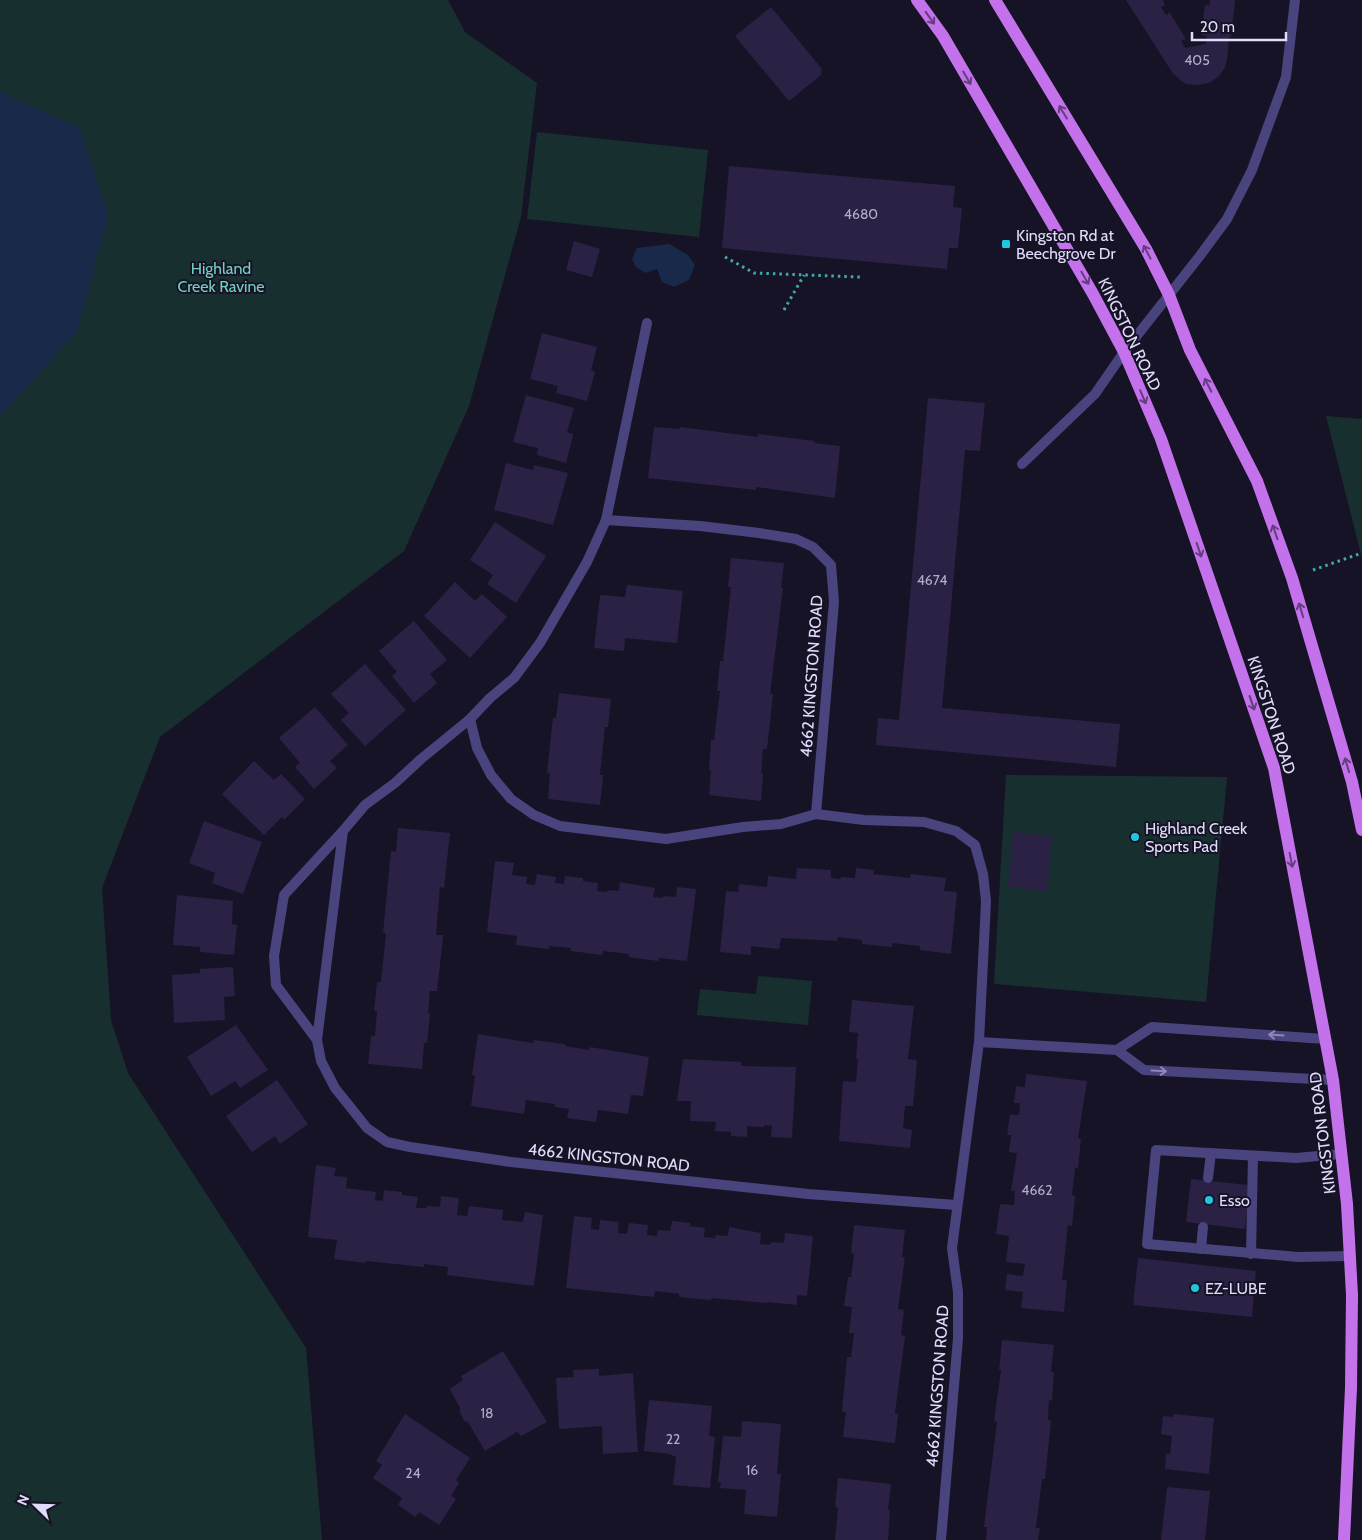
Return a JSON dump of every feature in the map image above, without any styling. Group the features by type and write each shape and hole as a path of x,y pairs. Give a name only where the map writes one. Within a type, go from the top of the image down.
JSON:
{"main road":[{"name":"KINGSTON ROAD","path":"917,0 948,44 1094,294 1124,352 1161,439 1274,768 1333,1080 1347,1204 1352,1295 1351,1388 1344,1540"},
{"path":"995,0 1146,250 1169,295 1190,350 1257,481 1297,597 1352,782 1362,830"}],"street":[{"path":"1022,464 1095,394 1124,352 1200,257 1227,219 1252,170 1286,77 1295,0"},
{"name":"4662 KINGSTON ROAD","path":"317,1040 276,985 274,956 284,895 365,805 395,783 470,719 490,698 514,678 540,644 587,562 606,520 647,323"},
{"name":"4662 KINGSTON ROAD","path":"606,520 700,526 759,532 796,539 813,547 831,565 834,602 816,814"},
{"name":"4662 KINGSTON ROAD","path":"470,719 477,748 491,775 511,799 534,815 560,826 666,838 743,827 781,824 816,814 864,820 924,822 956,831 975,845 983,874 986,901 979,1042 956,1204 952,1248 958,1292 958,1338 941,1540"},
{"name":"4662 KINGSTON ROAD","path":"343,831 317,1040 321,1061 335,1088 368,1128 387,1142 511,1162 808,1194 956,1204"},
{"path":"1117,1050 1152,1027 1325,1039"},
{"path":"979,1042 1117,1050 1144,1070 1333,1080"},
{"path":"1341,1154 1296,1158 1156,1150 1147,1244 1298,1257 1350,1256"},
{"path":"1208,1178 1211,1153"},
{"path":"1251,1254 1253,1156"},
{"path":"1201,1249 1203,1227"}],"path":[{"path":"725,257 754,273 860,277"},
{"path":"784,310 804,275"},
{"path":"1338,561 1362,553"}],"green space":[{"name":"Highland Creek Ravine","path":"0,0 448,0 465,32 537,83 521,217 469,406 404,551 160,737 102,888 111,1020 128,1073 306,1348 322,1540 0,1540"},
{"path":"537,132 708,150 699,237 527,219"},
{"path":"1326,416 1362,419 1362,558"},
{"path":"1006,775 1227,777 1206,1002 994,984"},
{"path":"758,976 812,981 808,1025 697,1015 700,989 756,994"}],"water":[{"path":"0,92 80,128 108,216 77,332 0,416"},
{"path":"669,244 688,255 695,265 689,280 674,287 662,282 657,269 645,273 636,267 632,259 637,248"}],"building":[{"path":"1126,0 1163,0 1165,5 1161,7 1166,15 1170,13 1186,39 1181,41 1185,48 1206,44 1207,36 1201,35 1205,5 1209,6 1210,0 1235,0 1227,60 1219,76 1211,82 1199,85 1187,84 1181,81 1172,72"},
{"path":"771,7 822,69 821,75 789,101 735,36"},
{"path":"729,166 955,186 953,207 962,208 958,248 949,248 947,269 722,248"},
{"path":"574,241 600,249 592,277 566,270"},
{"path":"542,333 597,347 591,370 595,372 587,401 556,393 558,386 530,379"},
{"path":"526,395 574,408 567,432 573,434 573,436 566,463 537,455 538,448 513,442"},
{"path":"928,398 985,403 980,451 965,450 942,708 1120,724 1116,767 876,745 878,718 899,720"},
{"path":"654,427 680,429 680,427 758,437 758,434 840,446 835,498 756,487 756,490 648,478"},
{"path":"506,463 533,470 534,465 568,473 553,525 494,510"},
{"path":"495,522 546,556 516,603 487,584 493,575 470,560"},
{"path":"731,558 784,563 781,588 783,588 770,694 773,694 767,749 763,749 761,801 709,795 711,740 714,740 720,691 717,691 720,661 723,661 731,587 728,587"},
{"path":"455,582 475,601 482,594 507,617 470,658 424,616"},
{"path":"627,585 683,591 677,643 625,638 624,651 594,648 600,595 625,597"},
{"path":"414,621 447,660 430,674 437,683 414,703 392,676 397,672 379,651"},
{"path":"365,664 406,710 365,746 341,720 349,713 331,694"},
{"path":"559,693 611,699 608,727 605,727 600,775 603,775 600,805 548,799 550,774 547,773 553,718 556,718"},
{"path":"315,707 348,745 330,761 337,768 314,789 295,767 300,763 279,738"},
{"path":"254,761 274,780 281,774 305,799 284,820 282,817 264,835 222,794"},
{"path":"204,821 262,842 243,894 212,883 215,873 189,863"},
{"path":"398,828 450,833 444,888 440,887 436,935 443,935 437,991 430,991 427,1043 424,1043 422,1069 368,1064 371,1036 375,1036 377,1011 374,1011 377,982 381,982 386,933 383,933 391,851 396,852"},
{"path":"1013,832 1052,836 1047,891 1008,887"},
{"path":"495,861 514,863 512,875 527,877 526,884 535,885 537,874 556,877 555,883 564,884 565,876 583,878 583,881 598,883 597,891 619,891 620,882 655,888 653,897 663,898 663,896 676,897 677,887 696,889 687,961 659,958 658,961 628,957 629,954 603,951 602,955 571,951 571,948 549,946 549,949 516,945 517,936 487,932"},
{"path":"797,868 831,870 831,878 841,879 841,877 855,878 856,868 874,870 873,874 910,878 911,874 946,878 944,891 957,892 951,954 920,950 920,946 892,943 892,947 862,944 862,940 838,937 837,941 781,938 779,949 751,946 751,955 720,952 726,891 738,892 739,884 767,887 768,876 796,879"},
{"path":"177,895 233,901 232,924 237,925 234,955 200,952 200,947 173,945"},
{"path":"233,967 235,996 224,997 225,1020 174,1023 172,975 200,973 200,969"},
{"path":"852,1000 914,1006 908,1059 917,1060 913,1106 905,1106 903,1128 912,1130 910,1148 839,1141 843,1081 856,1082 858,1033 849,1032"},
{"path":"236,1025 268,1070 240,1088 235,1081 211,1096 187,1057"},
{"path":"478,1034 533,1043 534,1040 565,1044 565,1046 589,1050 590,1047 649,1057 643,1096 631,1095 628,1114 598,1110 596,1122 567,1118 569,1109 555,1107 555,1104 526,1100 524,1114 471,1106 475,1076 472,1075"},
{"path":"683,1059 741,1062 741,1066 796,1067 792,1138 771,1137 772,1126 747,1126 747,1137 731,1136 731,1132 715,1131 716,1122 690,1121 691,1101 677,1101"},
{"path":"1026,1074 1087,1081 1078,1138 1081,1139 1078,1168 1075,1168 1072,1195 1075,1196 1072,1226 1068,1225 1062,1280 1067,1280 1064,1312 1021,1308 1023,1292 1005,1290 1007,1274 1023,1276 1025,1264 1006,1262 1009,1236 996,1234 1000,1204 1014,1205 1015,1191 1011,1191 1017,1153 1009,1152 1011,1135 1007,1135 1010,1114 1019,1115 1020,1103 1014,1103 1016,1086 1025,1087"},
{"path":"277,1080 308,1124 280,1144 275,1136 252,1152 226,1116"},
{"path":"316,1165 336,1168 334,1176 347,1177 346,1188 376,1192 375,1200 383,1201 384,1190 402,1192 402,1195 418,1197 416,1208 426,1208 427,1206 440,1207 441,1196 459,1198 457,1215 467,1216 469,1206 503,1210 502,1220 523,1222 525,1212 543,1215 534,1286 447,1275 448,1267 424,1264 424,1267 366,1261 366,1263 334,1259 337,1240 308,1237"},
{"path":"1191,1179 1249,1185 1245,1229 1186,1222"},
{"path":"574,1216 592,1218 591,1229 599,1230 600,1220 619,1222 618,1233 627,1234 629,1223 648,1225 647,1235 657,1236 658,1230 670,1231 672,1221 690,1223 690,1226 705,1228 704,1237 728,1236 729,1227 761,1233 760,1244 770,1245 771,1242 784,1243 785,1233 813,1236 807,1296 797,1295 797,1305 679,1297 679,1294 655,1291 654,1297 566,1288"},
{"path":"854,1225 905,1230 902,1257 905,1257 898,1309 904,1310 901,1335 905,1336 895,1413 898,1414 895,1443 843,1437 846,1412 842,1412 847,1357 851,1357 854,1333 849,1333 852,1307 844,1306 848,1277 851,1277 854,1254 851,1253"},
{"name":"EZ-LUBE","path":"1138,1258 1256,1271 1252,1317 1133,1305"},
{"path":"1002,1340 1054,1345 1051,1372 1054,1372 1052,1401 1049,1400 1048,1420 1051,1421 1045,1479 1042,1479 1036,1528 1040,1528 1038,1540 986,1540 987,1527 984,1527 997,1422 994,1421 1001,1370 999,1370"},
{"path":"503,1351 547,1422 521,1436 517,1432 485,1451 468,1422 464,1421 460,1408 450,1389 463,1380 461,1376"},
{"path":"599,1369 599,1376 633,1373 638,1452 603,1454 602,1426 559,1429 556,1378 574,1377 573,1370"},
{"path":"649,1400 712,1406 709,1436 715,1437 710,1488 673,1485 676,1457 669,1454 644,1451"},
{"path":"405,1414 470,1458 456,1480 459,1483 451,1496 456,1499 439,1525 419,1512 415,1517 398,1505 402,1498 373,1478 382,1465 376,1461"},
{"path":"1174,1414 1214,1418 1209,1474 1165,1469 1166,1454 1170,1454 1172,1436 1161,1434 1163,1416 1173,1417"},
{"path":"742,1421 781,1424 777,1474 781,1474 777,1517 744,1514 746,1490 720,1488 721,1483 718,1482 723,1436 741,1437"},
{"path":"838,1478 891,1484 888,1510 890,1510 888,1540 835,1540 838,1508 835,1507"},
{"path":"1167,1487 1210,1491 1205,1540 1161,1540"}],"place":[{"name":"Kingston Rd at Beechgrove Dr","path":"1006,244"},
{"name":"Highland Creek Sports Pad","path":"1135,837"},
{"name":"Esso","path":"1209,1200"},
{"name":"EZ-LUBE","path":"1195,1288"}]}
